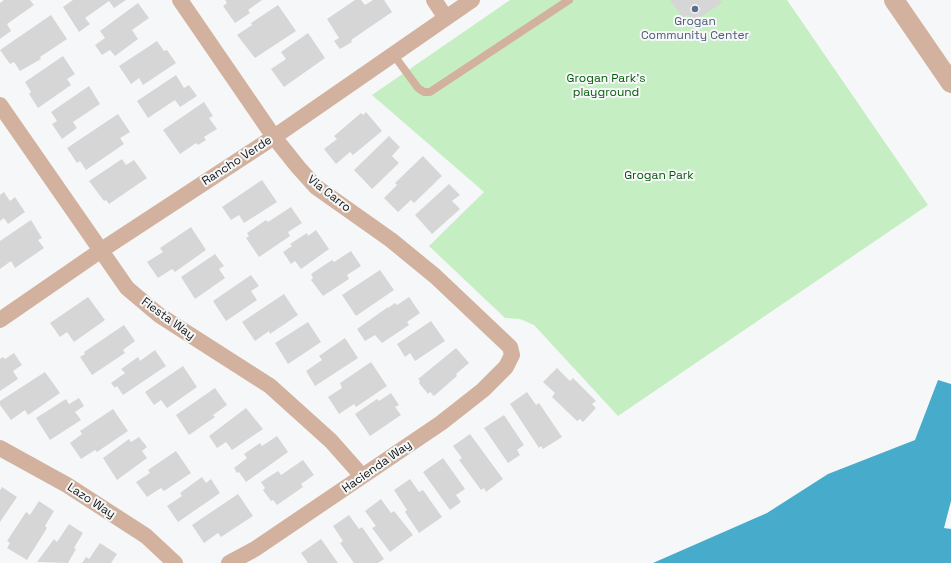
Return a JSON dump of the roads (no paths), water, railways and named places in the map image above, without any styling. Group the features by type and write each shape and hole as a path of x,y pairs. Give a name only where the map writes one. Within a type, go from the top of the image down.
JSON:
{"street":[{"name":"Via Carro","path":"180,0 274,137 316,187 391,240 435,276 510,347 512,355"},
{"path":"434,0 446,18"},
{"name":"Rancho Verde","path":"0,320 100,251 274,137 472,0"},
{"path":"894,0 951,83"},
{"name":"Fiesta Way","path":"0,105 100,251 128,288 159,315 270,386 331,441 362,476"},
{"name":"Hacienda Way","path":"229,563 255,549 441,423 483,390 506,367 512,355"},
{"name":"Lazo Way","path":"0,448 67,485 146,536 175,563"}],"lane":[{"path":"393,54 418,88 424,92 430,92 569,0"}],"water":[{"path":"938,380 951,384 951,501 944,528 951,529 951,563 653,563 767,513 828,474 915,440"}],"place":[{"name":"Grogan Community Center","path":"695,9"}],"park label":[{"name":"Grogan Park's playground","path":"606,86"},
{"name":"Grogan Park","path":"659,176"}]}
